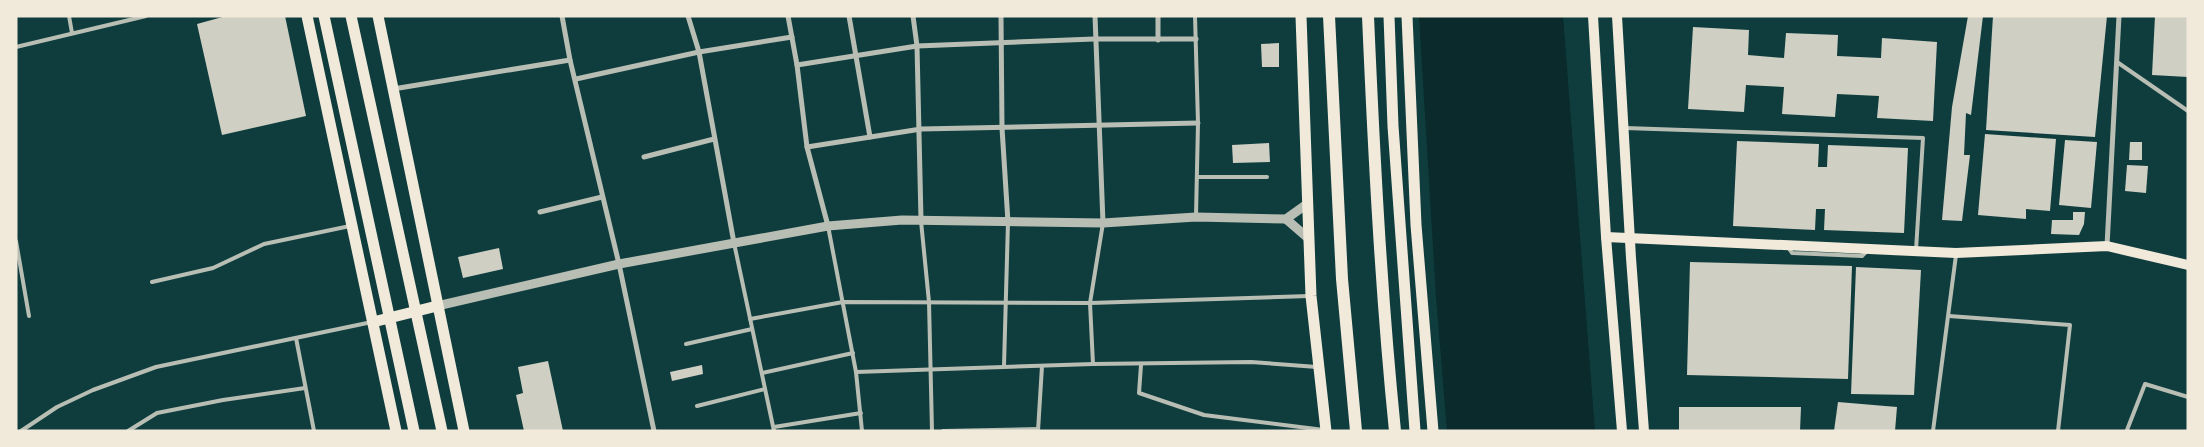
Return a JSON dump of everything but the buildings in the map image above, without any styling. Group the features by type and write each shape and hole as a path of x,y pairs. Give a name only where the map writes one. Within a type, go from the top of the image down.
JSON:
{"highway":[{"path":"1329,16 1342,280 1356,431"},
{"path":"1368,16 1373,135 1388,358 1395,431"}],"main road":[{"path":"351,16 441,427 461,418"},
{"path":"378,16 464,431"},
{"path":"1301,16 1311,296 1317,367 1326,431"},
{"path":"1389,16 1393,126 1415,431"},
{"path":"1408,16 1416,225 1432,431"},
{"path":"1593,16 1606,236 1622,431"},
{"path":"1616,16 1644,431"},
{"path":"396,431 307,19 324,17 370,221 414,431"},
{"path":"331,130 348,126"},
{"path":"352,226 370,221"},
{"path":"1606,236 1956,253 2107,246 2188,265"},
{"path":"372,322 391,319 437,306"}],"street":[{"path":"562,16 570,60 619,264 654,431"},
{"path":"688,16 699,52 734,242"},
{"path":"788,16 797,65 807,147 828,226"},
{"path":"849,16 870,137"},
{"path":"913,16 917,46 921,221"},
{"path":"1002,16 1002,128 1008,222"},
{"path":"1094,16 1103,223"},
{"path":"1158,16 1158,40"},
{"path":"2107,246 2119,16"},
{"path":"576,79 699,52 792,37"},
{"path":"797,65 917,46 1094,39 1196,39"},
{"path":"392,89 570,60"},
{"path":"807,147 920,129 1198,123"},
{"path":"644,157 714,139"},
{"path":"540,212 602,197"},
{"path":"437,306 619,264 828,226 902,220 1103,223 1196,217 1286,219 1307,204"},
{"path":"1286,219 1308,238"}],"lane":[{"path":"69,16 72,33"},
{"path":"16,47 146,16"},
{"path":"1194,16 1198,123 1196,217"},
{"path":"2117,62 2188,111"},
{"path":"1625,128 1923,138 1916,251"},
{"path":"1198,178 1267,177"},
{"path":"921,221 928,302 932,431"},
{"path":"1004,366 1008,222"},
{"path":"1093,364 1090,303 1103,223"},
{"path":"152,282 213,268 264,244 352,226"},
{"path":"828,226 856,372 862,431"},
{"path":"16,241 29,316"},
{"path":"734,242 774,429 861,413"},
{"path":"1933,431 1956,253"},
{"path":"750,319 843,302 1090,303 1311,296"},
{"path":"1949,316 2070,325 2058,431"},
{"path":"21,431 57,407 156,367 372,322"},
{"path":"686,344 752,329"},
{"path":"296,338 314,431"},
{"path":"762,373 852,353"},
{"path":"856,372 1004,366 1251,362 1317,367"},
{"path":"1142,365 1139,393 1204,415 1326,431"},
{"path":"943,431 1038,430 1042,366"},
{"path":"2127,430 2145,384 2188,397"},
{"path":"128,431 157,413 223,400 305,388"},
{"path":"697,406 765,389"}],"water":[{"path":"1419,16 1563,16 1595,431 1447,431 1436,297"}]}
